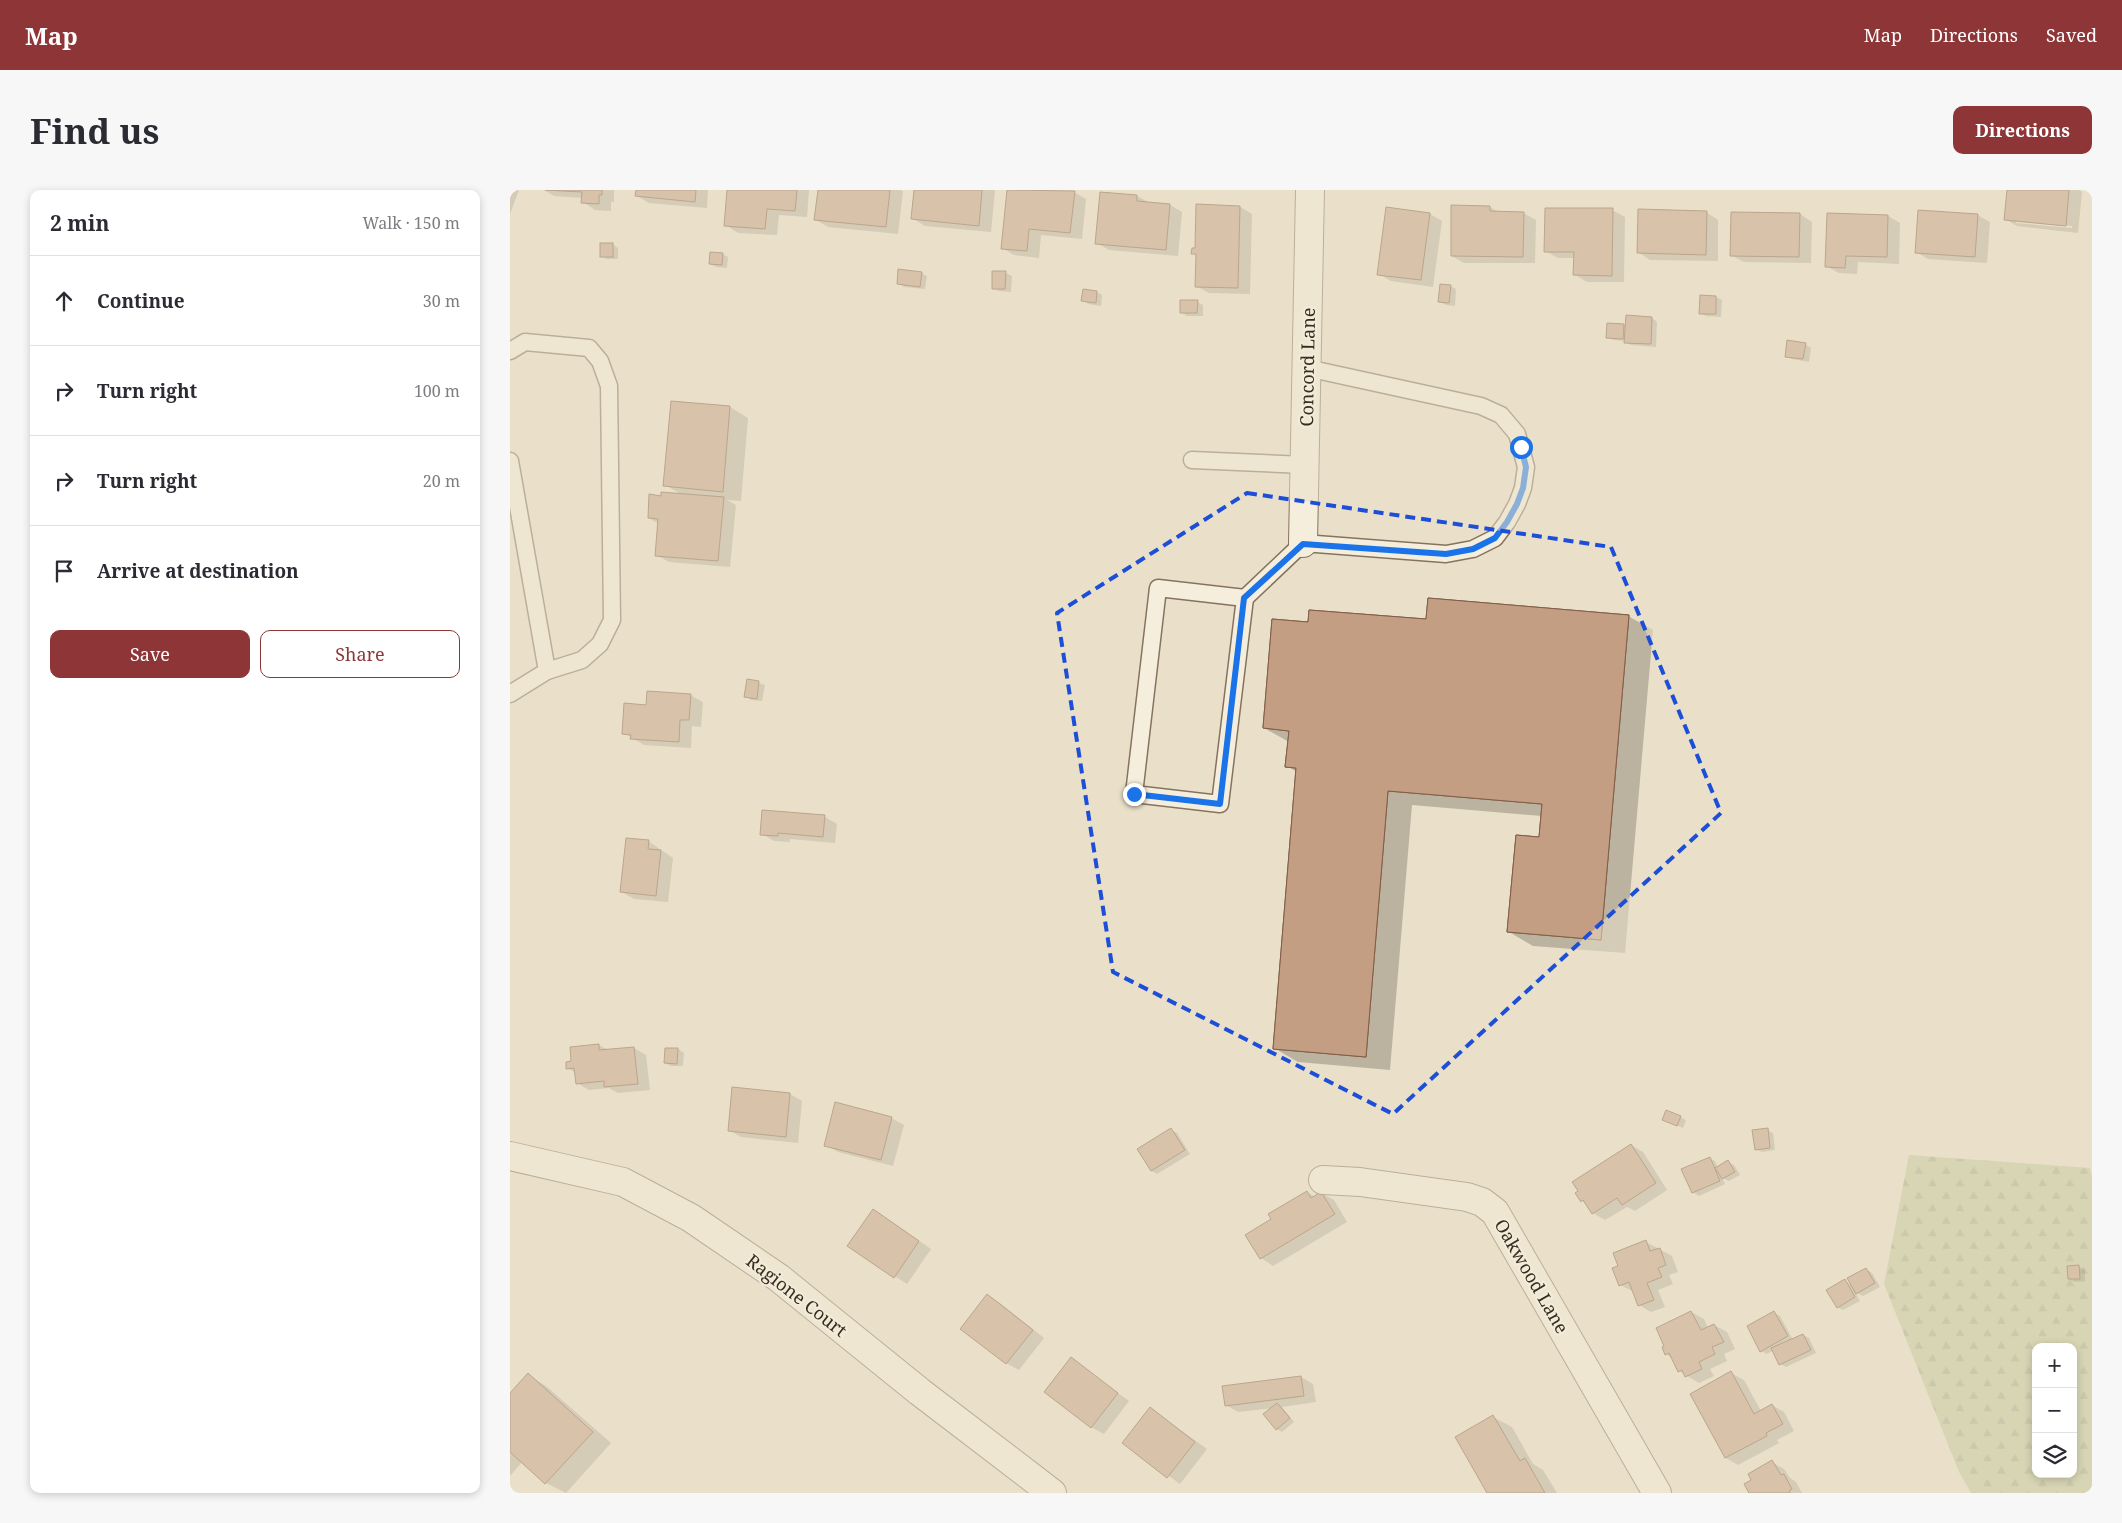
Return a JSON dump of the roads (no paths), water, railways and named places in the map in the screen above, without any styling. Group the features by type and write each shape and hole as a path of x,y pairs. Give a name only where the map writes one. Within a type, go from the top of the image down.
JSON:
{"street":[{"name":"Concord Lane","path":"1303,544 1310,190"},
{"name":"Ragione Court","path":"510,1156 623,1182 692,1218 779,1278 920,1392 1052,1493"},
{"name":"Oakwood Lane","path":"1323,1180 1360,1182 1468,1196 1482,1202 1495,1212 1657,1493"}],"lane":[{"path":"510,351 525,342 589,348 600,361 609,386 612,620 600,644 582,660 547,671 510,694"},
{"path":"1244,598 1158,588 1134,794 1220,804 1244,598 1303,544 1446,554 1473,549 1495,538 1507,522 1523,488 1526,467 1517,434 1501,415 1481,406 1307,368"},
{"path":"1192,460 1304,465"},
{"path":"510,461 547,671"}]}
